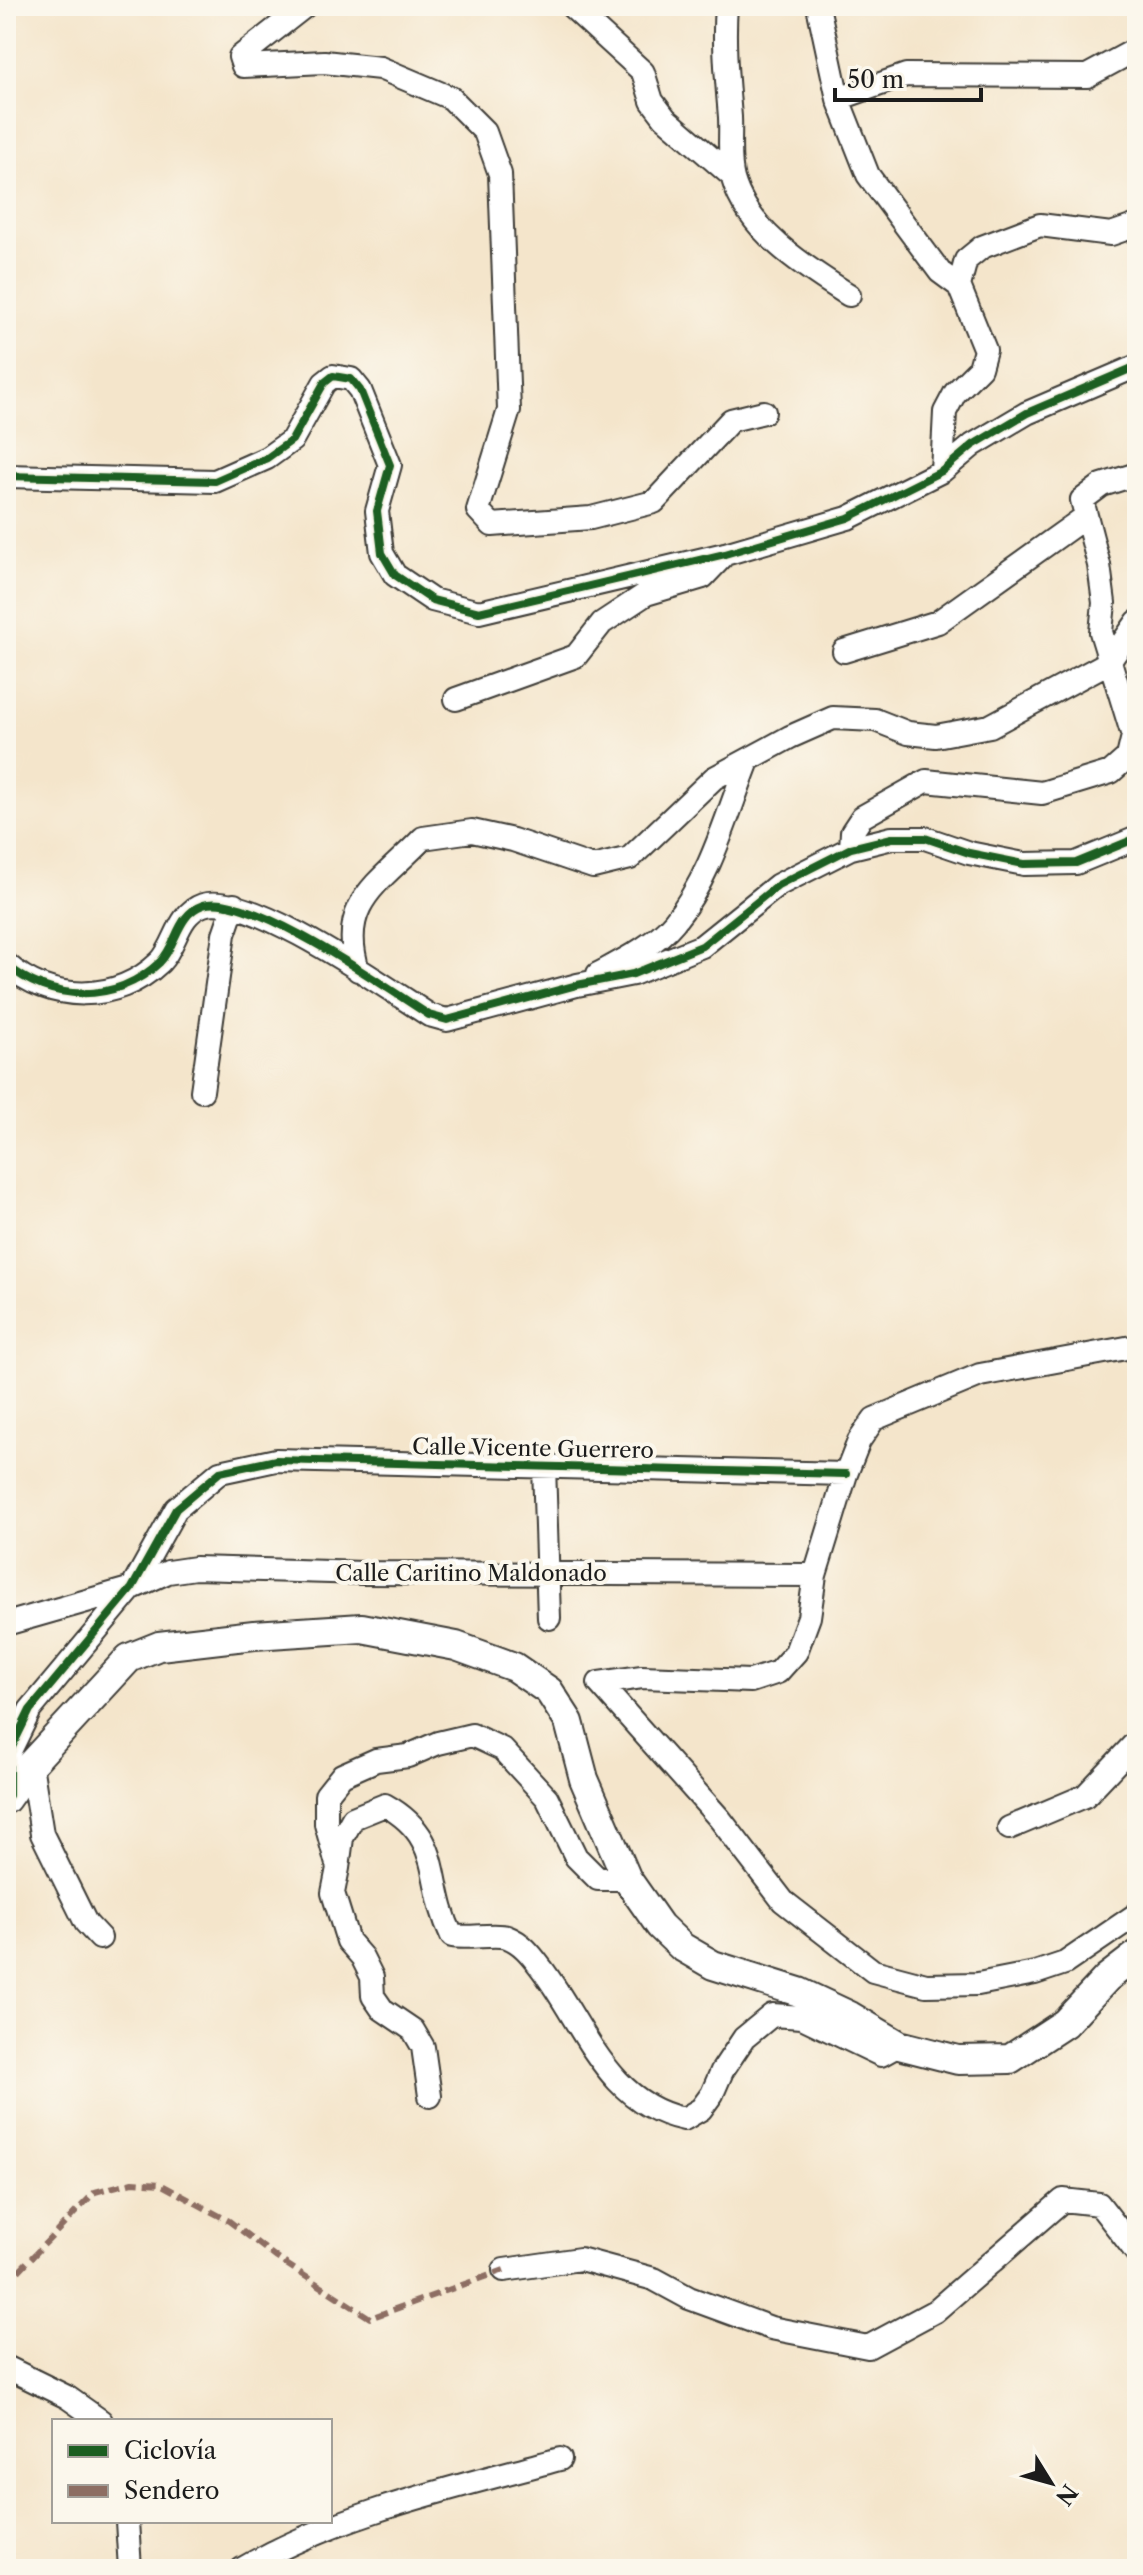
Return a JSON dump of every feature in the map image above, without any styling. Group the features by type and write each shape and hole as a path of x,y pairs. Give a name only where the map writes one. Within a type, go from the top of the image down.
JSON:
{"main road":[{"path":"8,1797 31,1764 129,1658 159,1646 254,1635 362,1628 456,1646 514,1667 549,1691 569,1722 584,1779 627,1879 660,1926 682,1947 713,1965 799,1992 850,2016 899,2045 958,2060 1010,2059 1065,2023 1107,1978 1137,1955"}],"street":[{"path":"305,6 240,57 243,66 324,62 380,68 451,98 485,132 500,174 509,410 478,510 492,525 591,518 654,502 731,420 764,412"},
{"path":"571,6 643,72 652,101 665,118 732,176"},
{"path":"726,6 723,44 732,176 742,202 771,237 807,268 849,295"},
{"path":"818,6 838,99 868,175 940,272 959,286 985,350 980,368 955,393 945,412 942,471"},
{"path":"838,99 906,75 1087,76 1137,49"},
{"path":"959,286 966,260 982,247 1040,225 1111,234 1137,225"},
{"path":"6,476 215,481 267,458 292,440 324,383 340,376 351,379 360,390 390,465 377,511 382,553 395,575 432,600 479,612 725,554 848,518 942,471 973,445 1027,413 1137,366"},
{"path":"851,848 852,832 862,817 926,781 1042,793 1111,772 1128,757 1133,736 1101,632 1104,603 1099,565 1082,500 1102,485 1137,474"},
{"path":"844,651 938,622 1085,517"},
{"path":"456,699 576,656 602,623 646,594 703,577 725,554"},
{"path":"358,970 350,943 352,916 423,838 472,831 513,840 593,867 630,858 714,778 833,718 875,720 908,733 936,736 990,726 1109,662 1137,622"},
{"path":"577,985 634,955 672,925 697,890 748,761"},
{"path":"6,964 19,975 52,992 87,995 130,982 161,961 185,918 204,905 234,905 317,943 429,1015 447,1020 577,985 633,974 702,946 778,885 851,848 892,838 925,838 969,853 1024,864 1076,863 1137,838"},
{"path":"202,1091 224,934 234,905"},
{"path":"1137,1346 980,1375 874,1419 859,1441 846,1474 815,1575 809,1617 796,1652 778,1672 751,1681 642,1677 599,1683 720,1819 783,1901 873,1971 926,1985 978,1984 1035,1973 1065,1963 1137,1914"},
{"name":"Calle Vicente Guerrero","path":"132,1588 176,1509 220,1472 276,1460 846,1474"},
{"path":"544,1466 549,1618"},
{"name":"Calle Caritino Maldonado","path":"6,1624 132,1588 168,1572 195,1568 364,1573 815,1575"},
{"path":"8,1797 9,1753 30,1710 132,1588"},
{"path":"338,1868 326,1824 326,1795 342,1775 376,1760 408,1756 438,1743 472,1735 502,1749 547,1798 576,1857 598,1879 627,1879"},
{"path":"1009,1828 1085,1796 1137,1741"},
{"path":"31,1764 42,1834 86,1923 100,1938"},
{"path":"430,2096 423,2047 413,2030 382,2009 373,1996 372,1977 362,1957 348,1941 333,1893 342,1838 353,1818 385,1805 411,1819 429,1847 441,1913 452,1936 471,1940 504,1936 526,1948 556,1988 600,2063 629,2094 665,2115 684,2119 701,2109 744,2038 772,2015 802,2017 881,2055 899,2045"},
{"path":"504,2270 580,2259 654,2279 689,2298 771,2328 868,2347 935,2311 1063,2200 1099,2204 1137,2253"},
{"path":"6,2367 67,2397 98,2419"},
{"path":"242,2569 269,2553 408,2500 560,2459"},
{"path":"127,2523 130,2569"}],"marked path":[{"path":"6,2284 95,2192 133,2182 160,2184 229,2221 277,2258 370,2318 504,2270"}],"cycle path":[{"path":"6,476 215,481 267,458 292,440 324,383 333,376 351,379 360,390 390,465 377,511 382,553 395,575 432,600 479,612 725,554 848,518 942,471 973,445 1027,413 1137,366"},
{"path":"6,964 23,977 62,992 104,991 124,986 160,962 182,923 194,909 203,905 224,904 284,926 429,1015 447,1020 577,985 633,974 702,946 778,885 851,848 892,838 925,838 969,853 1024,864 1076,863 1137,838"},
{"path":"9,1795 9,1753 30,1710 132,1588 176,1509 220,1472 276,1460 846,1474"}]}
